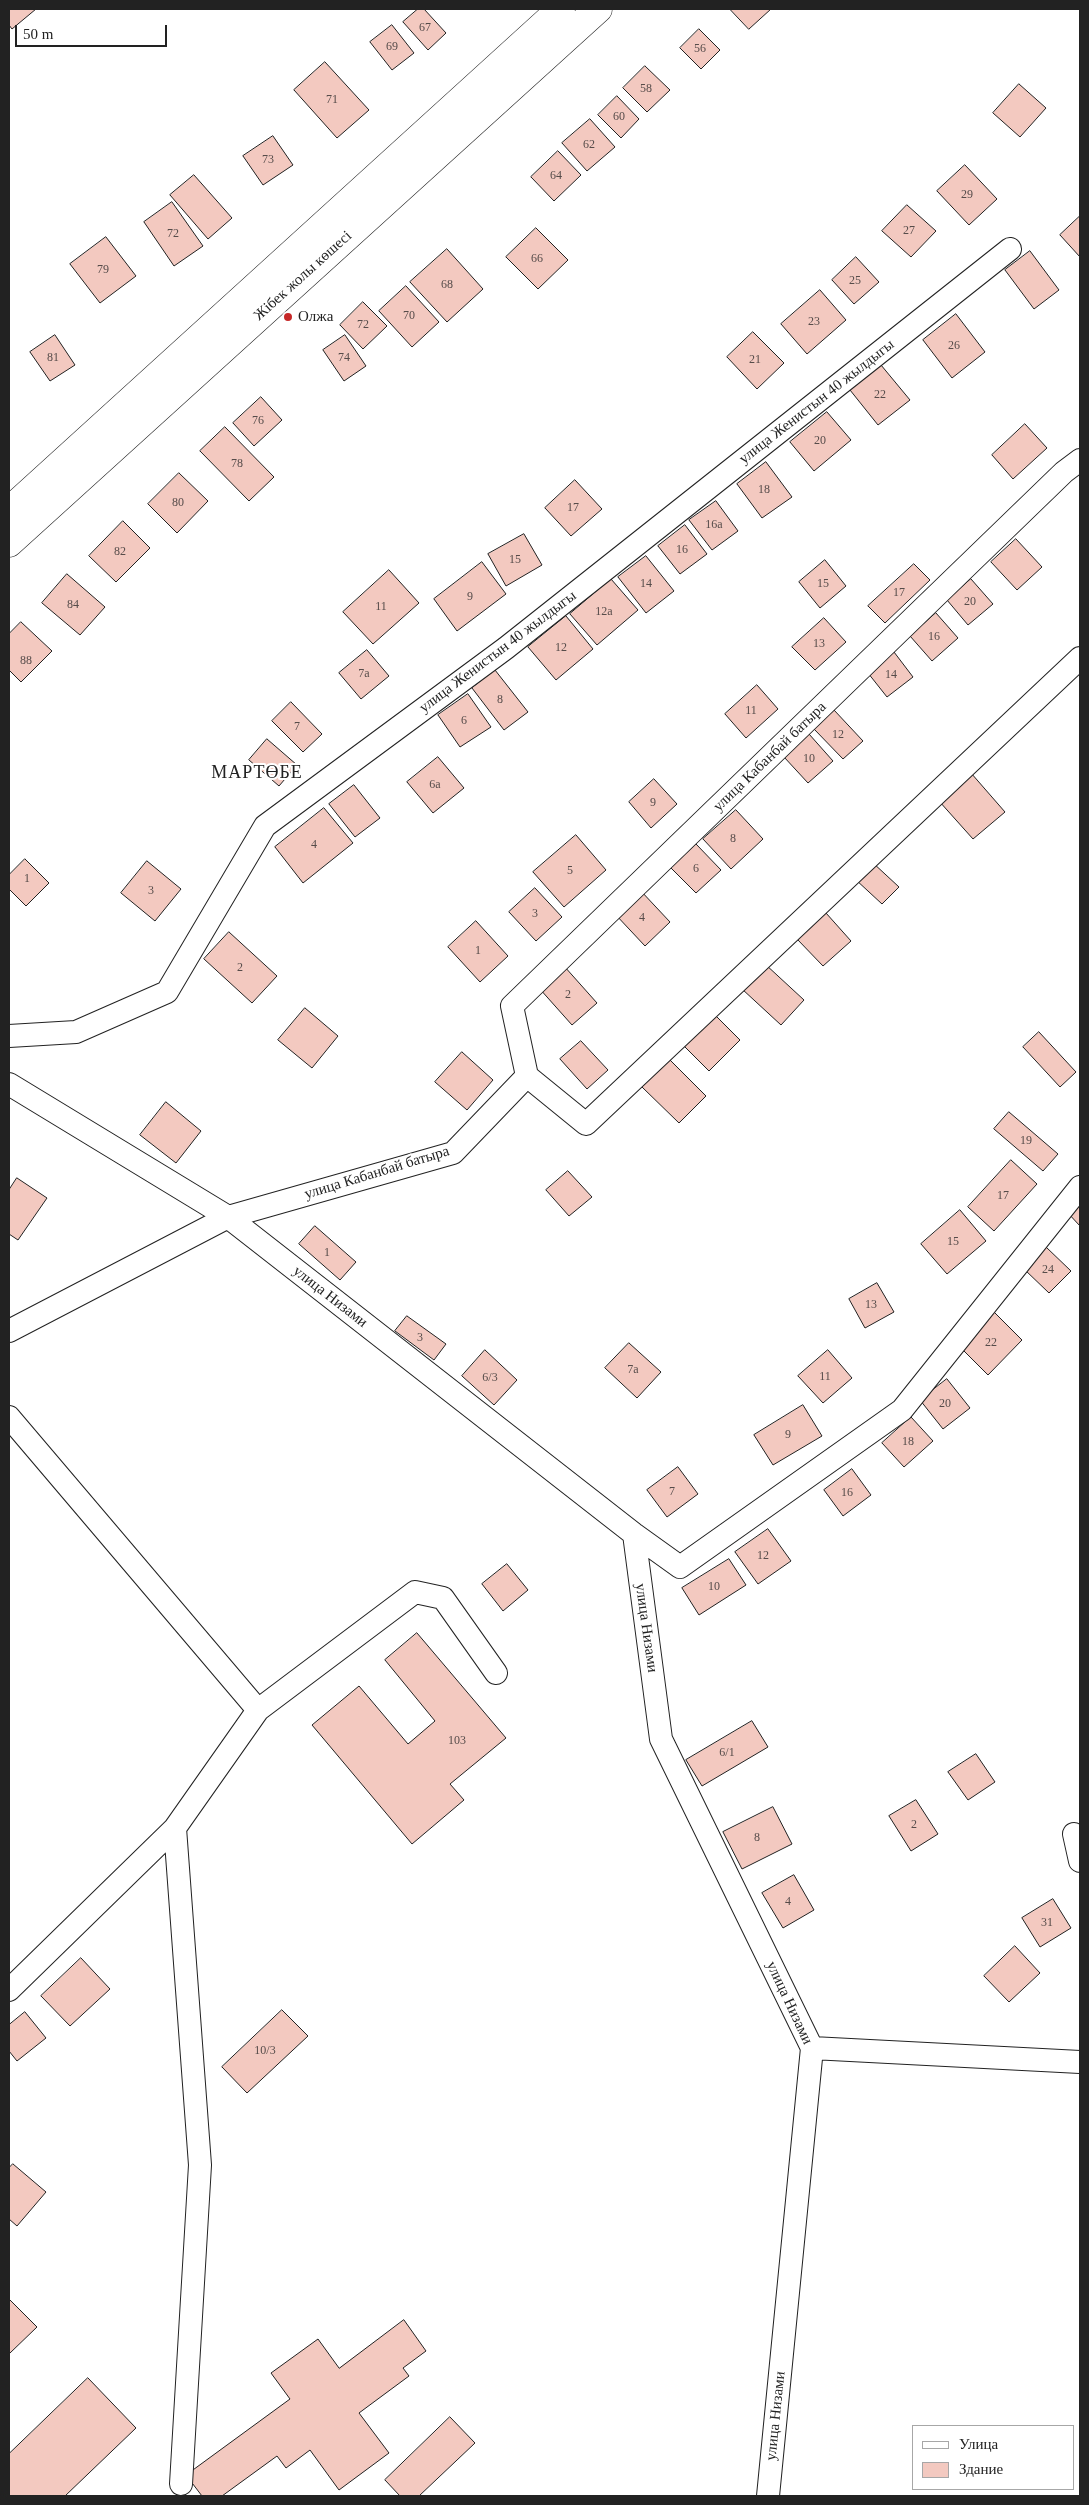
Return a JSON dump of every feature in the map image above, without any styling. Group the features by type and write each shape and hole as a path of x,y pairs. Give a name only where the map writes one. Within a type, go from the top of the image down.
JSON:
{"main road":[{"name":"Жібек жолы көшесі","path":"9,511 561,9"},
{"name":"Жібек жолы көшесі","path":"9,543 598,9"}],"street":[{"name":"улица Женистын 40 жылдыгы","path":"9,1036 76,1032 167,992 264,826 506,648 1010,249"},
{"name":"улица Кабанбай батыра","path":"9,1331 228,1217 453,1153 527,1076 512,1006 1064,472 1080,460"},
{"path":"527,1076 586,1124 1080,658"},
{"name":"улица Низами","path":"9,1084 228,1217 634,1534 680,1567 902,1410 1080,1187"},
{"path":"9,1417 258,1710"},
{"name":"улица Низами","path":"634,1534 661,1739 812,2048 768,2496"},
{"path":"9,1990 175,1828 258,1710 416,1592 443,1598 496,1673"},
{"path":"175,1828 200,2165 182,2484"},
{"path":"1074,1834 1080,1861"},
{"path":"812,2048 1080,2062"}],"building":[{"path":"9,9 36,9 12,29 9,25"},
{"path":"418,9 424,9 446,33 428,50 403,22"},
{"path":"730,9 771,9 749,29"},
{"path":"392,25 414,53 392,70 370,42"},
{"path":"699,29 720,50 701,69 680,48"},
{"path":"325,62 369,110 337,138 294,90"},
{"path":"645,66 670,90 647,112 623,88"},
{"path":"1019,84 1046,108 1020,137 993,113"},
{"path":"617,96 639,119 621,138 598,115"},
{"path":"590,119 615,147 587,171 562,143"},
{"path":"273,136 293,165 263,185 243,156"},
{"path":"558,151 581,175 554,201 531,177"},
{"path":"965,165 997,199 969,225 937,191"},
{"path":"194,175 232,218 208,239 170,195"},
{"path":"172,202 203,246 174,266 144,222"},
{"path":"907,205 936,231 911,257 882,231"},
{"path":"1080,216 1080,257 1060,235"},
{"path":"536,228 568,260 538,289 506,257"},
{"path":"106,237 136,276 100,303 70,264"},
{"path":"447,249 483,289 447,322 410,282"},
{"path":"1030,251 1059,290 1034,309 1005,270"},
{"path":"856,257 879,282 854,304 832,280"},
{"path":"406,286 439,322 412,347 379,311"},
{"path":"820,290 846,320 807,354 781,324"},
{"path":"363,302 387,326 363,349 340,325"},
{"path":"956,314 985,352 952,378 923,340"},
{"path":"753,332 784,363 757,389 727,357"},
{"path":"55,335 75,365 50,381 30,352"},
{"path":"345,335 366,366 344,381 323,350"},
{"path":"881,365 910,400 878,425 850,390"},
{"path":"261,397 282,420 254,446 233,423"},
{"path":"827,412 851,440 814,471 790,442"},
{"path":"1025,424 1047,448 1013,479 992,455"},
{"path":"225,427 274,477 249,501 200,451"},
{"path":"766,462 792,497 762,518 737,484"},
{"path":"179,473 208,501 177,533 148,504"},
{"path":"575,480 602,509 571,536 545,508"},
{"path":"716,501 738,531 712,550 689,520"},
{"path":"123,521 150,548 116,582 89,556"},
{"path":"685,525 707,554 680,574 658,546"},
{"path":"524,534 542,565 506,586 488,554"},
{"path":"1016,539 1042,567 1017,590 991,562"},
{"path":"646,556 674,591 646,613 618,577"},
{"path":"825,560 846,586 820,608 799,582"},
{"path":"482,562 506,594 457,631 434,599"},
{"path":"914,564 930,580 885,623 868,606"},
{"path":"389,570 419,603 373,644 343,612"},
{"path":"67,574 105,607 80,635 42,603"},
{"path":"611,579 638,610 597,645 570,614"},
{"path":"971,579 993,604 968,625 947,600"},
{"path":"936,613 958,638 932,661 910,636"},
{"path":"566,616 593,649 556,680 528,647"},
{"path":"824,618 846,642 815,670 792,647"},
{"path":"21,622 52,651 21,682 9,670 9,634"},
{"path":"367,650 389,676 361,699 339,673"},
{"path":"894,652 913,677 887,697 868,673"},
{"path":"495,670 528,712 504,730 472,688"},
{"path":"757,685 778,709 746,738 725,714"},
{"path":"468,694 491,727 460,747 438,715"},
{"path":"291,702 322,734 303,752 272,721"},
{"path":"834,710 863,741 843,759 814,729"},
{"path":"809,734 833,761 808,783 784,757"},
{"path":"267,739 297,765 279,786 249,760"},
{"path":"438,757 464,788 433,813 407,782"},
{"path":"971,773 1005,812 973,839 939,801"},
{"path":"654,779 677,804 651,828 629,802"},
{"path":"354,785 380,818 355,837 329,804"},
{"path":"324,808 353,843 303,883 275,847"},
{"path":"736,810 763,839 731,869 703,839"},
{"path":"576,835 606,870 564,907 533,872"},
{"path":"696,844 721,870 696,893 671,868"},
{"path":"25,859 49,883 26,906 9,889 9,875"},
{"path":"147,861 181,889 155,921 121,893"},
{"path":"872,862 899,887 882,904 855,879"},
{"path":"535,888 562,917 536,941 509,912"},
{"path":"640,890 670,922 645,946 615,914"},
{"path":"826,913 851,941 823,966 797,939"},
{"path":"476,921 508,956 480,982 448,947"},
{"path":"229,932 277,976 252,1003 204,959"},
{"path":"765,964 804,1000 781,1025 742,989"},
{"path":"564,966 597,1003 572,1025 539,988"},
{"path":"305,1008 338,1036 312,1068 278,1040"},
{"path":"713,1013 740,1040 709,1071 682,1044"},
{"path":"1039,1032 1076,1072 1060,1087 1023,1047"},
{"path":"581,1041 608,1070 587,1089 560,1059"},
{"path":"462,1052 493,1080 467,1110 435,1082"},
{"path":"669,1059 706,1096 679,1123 642,1087"},
{"path":"166,1102 201,1131 176,1163 140,1135"},
{"path":"1009,1112 1058,1154 1043,1171 994,1129"},
{"path":"1011,1160 1037,1184 994,1231 968,1207"},
{"path":"568,1171 592,1197 569,1216 546,1190"},
{"path":"17,1178 47,1198 18,1240 9,1234 9,1190"},
{"path":"1080,1200 1080,1226 1067,1212"},
{"path":"960,1210 986,1241 947,1274 921,1244"},
{"path":"315,1226 356,1262 340,1280 299,1244"},
{"path":"1046,1247 1071,1271 1049,1293 1024,1269"},
{"path":"877,1283 894,1312 865,1328 849,1299"},
{"path":"993,1311 1022,1340 988,1375 959,1346"},
{"path":"407,1316 446,1344 434,1360 395,1331"},
{"path":"629,1343 661,1372 637,1398 605,1368"},
{"path":"485,1350 517,1380 494,1405 462,1376"},
{"path":"828,1350 852,1378 823,1403 798,1376"},
{"path":"947,1379 970,1408 943,1429 920,1400"},
{"path":"803,1405 822,1436 773,1465 754,1435"},
{"path":"911,1417 933,1441 904,1467 882,1443"},
{"path":"678,1467 698,1494 667,1517 647,1490"},
{"path":"852,1469 871,1495 843,1516 824,1490"},
{"path":"768,1529 791,1561 758,1584 735,1552"},
{"path":"729,1559 746,1585 699,1615 682,1588"},
{"path":"507,1564 528,1590 503,1611 482,1584"},
{"path":"417,1633 506,1738 450,1784 464,1800 412,1844 312,1725 359,1686 408,1744 435,1721 385,1660"},
{"path":"752,1721 768,1747 702,1786 686,1760"},
{"path":"976,1754 995,1782 968,1800 948,1772"},
{"path":"916,1800 938,1834 911,1851 889,1816"},
{"path":"773,1807 792,1844 742,1869 723,1832"},
{"path":"794,1875 814,1910 783,1928 762,1893"},
{"path":"1053,1899 1071,1928 1040,1947 1022,1918"},
{"path":"1015,1946 1040,1973 1009,2002 984,1976"},
{"path":"81,1958 110,1989 70,2026 41,1996"},
{"path":"282,2010 308,2036 247,2093 222,2067"},
{"path":"25,2012 46,2038 17,2061 9,2051 9,2025"},
{"path":"13,2164 46,2192 17,2226 9,2219 9,2168"},
{"path":"9,2299 37,2327 9,2354"},
{"path":"404,2320 426,2351 403,2368 409,2376 359,2413 389,2453 339,2490 310,2450 286,2468 277,2456 222,2496 202,2496 186,2475 290,2399 271,2373 318,2339 339,2368"},
{"path":"88,2378 136,2428 65,2496 9,2496 9,2454"},
{"path":"450,2417 475,2443 419,2496 400,2496 385,2480"}],"place":[{"name":"Олжа","path":"288,317"}],"district":[{"name":"МАРТӨБЕ","path":"257,773"}]}
